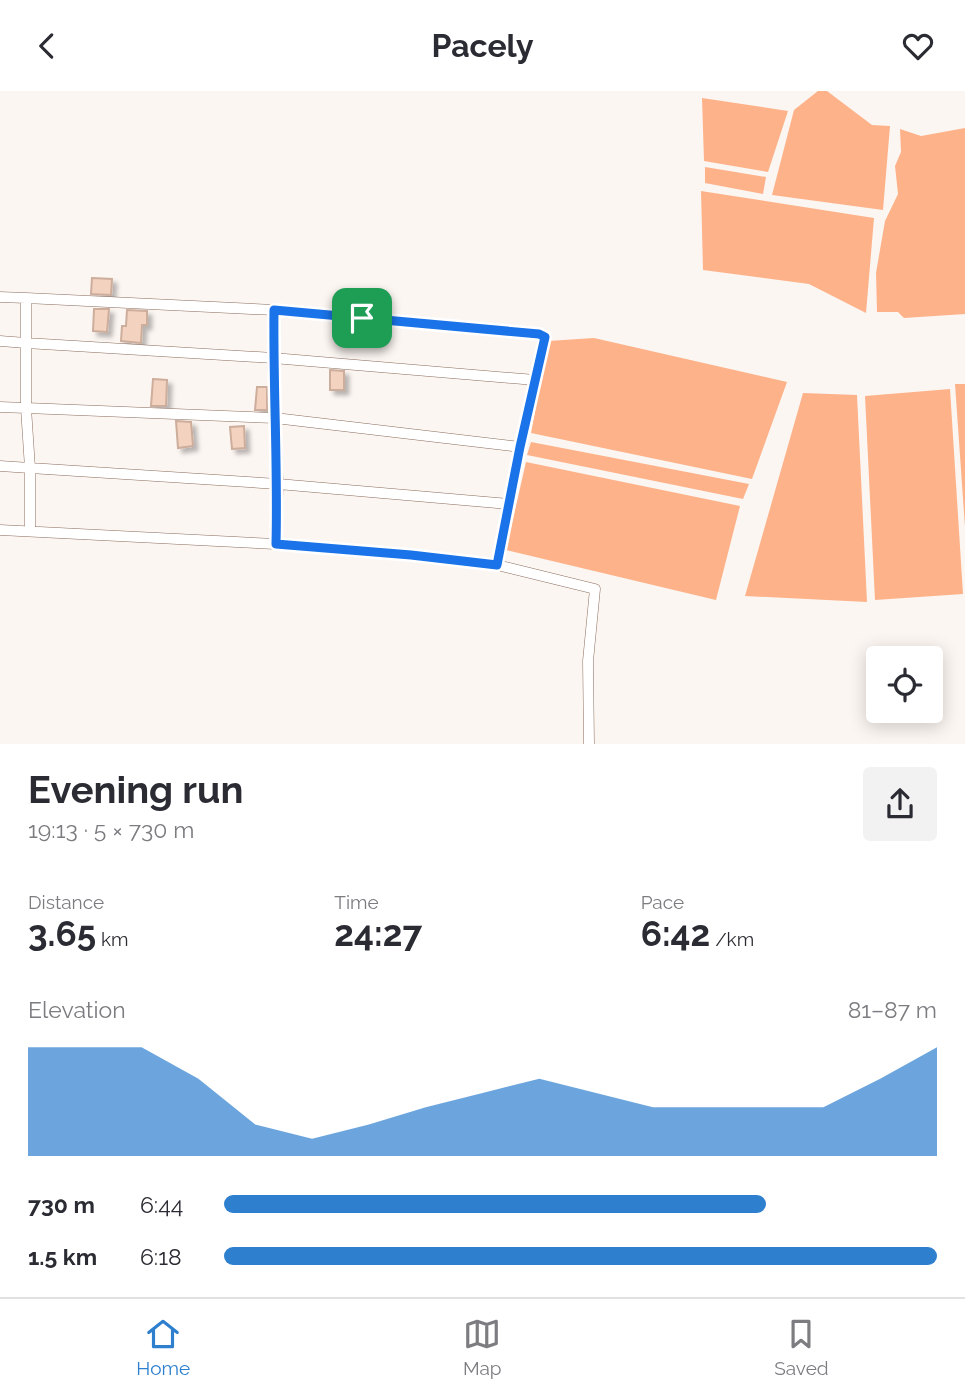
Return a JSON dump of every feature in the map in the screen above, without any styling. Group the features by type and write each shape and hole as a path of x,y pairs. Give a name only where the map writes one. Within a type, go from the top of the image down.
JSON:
{"street":[{"path":"0,297 274,310 539,334 545,337 497,565"},
{"path":"26,298 30,531"},
{"path":"274,310 273,358 278,484 276,544"},
{"path":"0,341 273,358 534,380"},
{"path":"0,407 275,418 520,447"},
{"path":"0,466 278,484 509,504"},
{"path":"0,530 276,544 411,555 497,565 595,589 589,661 589,744"}],"shaded area":[{"path":"818,91 827,91 872,125 890,126 883,210 772,195 794,110"},
{"path":"702,98 788,111 768,172 704,161"},
{"path":"965,128 965,314 904,318 898,312 877,312 876,273 885,221 898,194 895,166 901,152 900,129 921,136"},
{"path":"705,167 766,177 763,194 705,183"},
{"path":"701,191 874,218 866,313 809,284 703,270"},
{"path":"594,338 787,382 752,479 531,433 548,341"},
{"path":"955,384 965,384 965,527"},
{"path":"950,389 963,594 875,600 865,396"},
{"path":"803,393 857,395 867,602 745,596"},
{"path":"531,442 749,484 743,499 527,455"},
{"path":"526,462 740,506 716,600 506,550"}],"building":[{"path":"92,278 112,279 111,295 91,294"},
{"path":"94,309 109,309 107,332 93,331"},
{"path":"127,310 147,311 147,325 142,325 141,343 121,341"},
{"path":"330,370 344,371 344,390 330,390"},
{"path":"153,379 167,380 166,406 151,406"},
{"path":"257,387 267,387 267,410 255,410"},
{"path":"176,421 191,422 193,446 178,448"},
{"path":"244,426 245,448 232,449 230,427"}],"route":[{"path":"274,310 362,318 539,334 545,337 497,565 276,544 278,484 273,358 274,310"}]}
